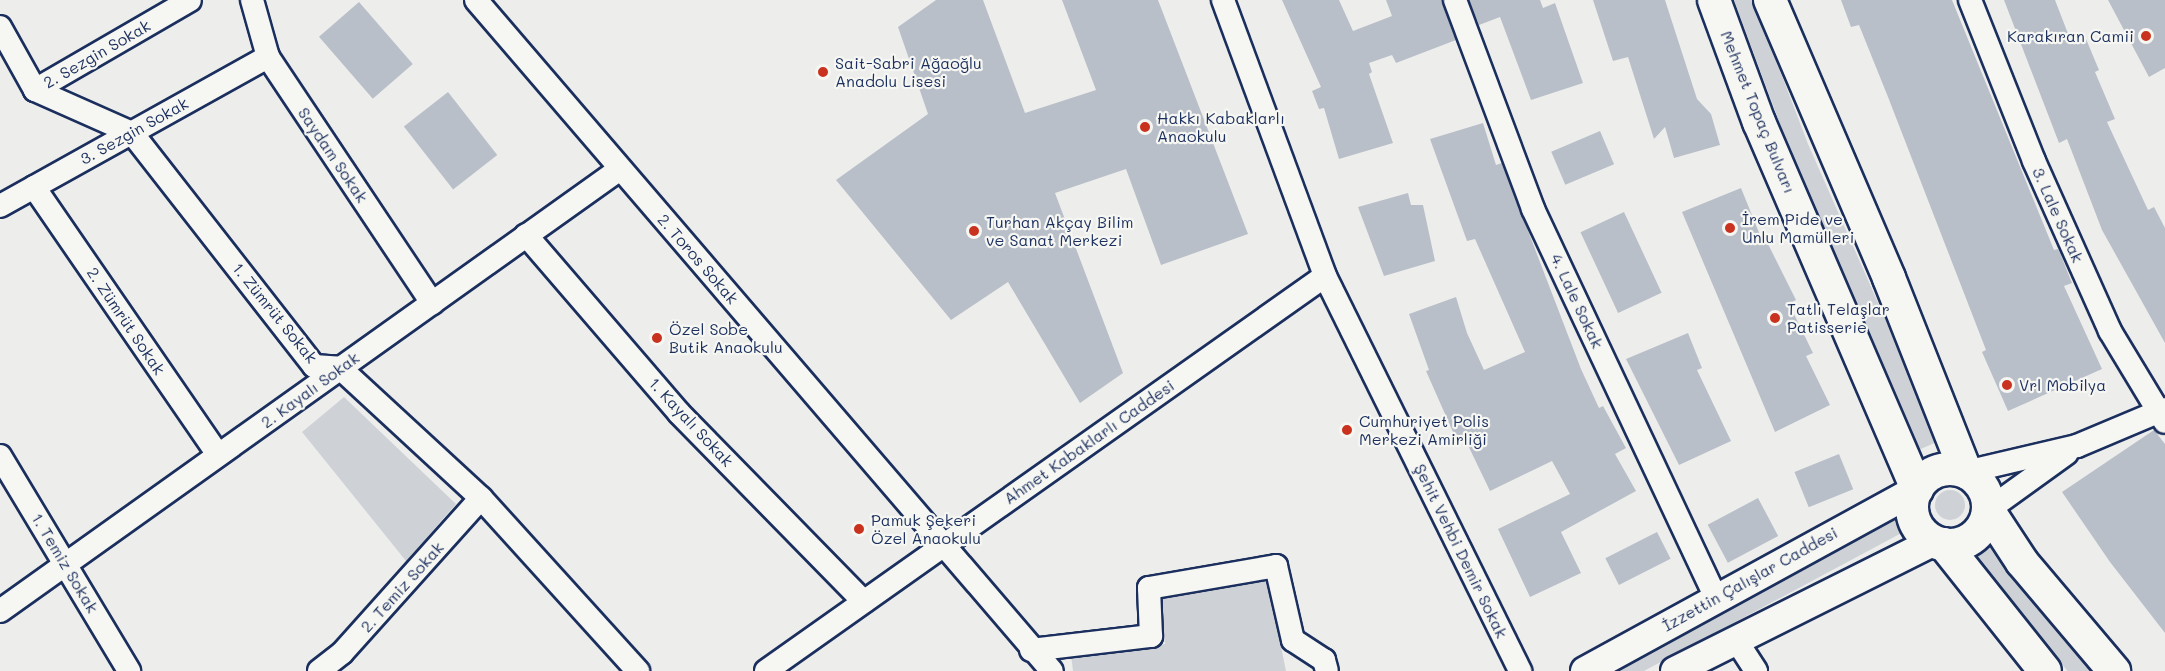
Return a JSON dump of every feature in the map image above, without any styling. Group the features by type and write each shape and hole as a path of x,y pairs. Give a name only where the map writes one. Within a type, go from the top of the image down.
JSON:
{"main road":[{"name":"Mehmet Topaç Bulvarı","path":"1714,0 1760,122 1917,489"},
{"path":"1770,0 1889,278 1966,472 1983,488 1988,510 2022,562 2114,671"},
{"path":"1966,472 1938,471 1917,489 1913,501 1917,525 1940,543 2045,671"},
{"path":"1940,543 1970,539 1982,527 1988,510"}],"street":[{"name":"2. Sezgin Sokak","path":"35,90 190,0"},
{"name":"Saydam Sokak","path":"252,0 268,57 432,303"},
{"name":"2. Toros Sokak","path":"476,0 944,545 1031,650 1052,671"},
{"name":"Şehit Vehbi Demir Sokak","path":"1223,0 1325,276 1520,671"},
{"name":"4. Lale Sokak","path":"1455,0 1533,209 1715,596"},
{"name":"3. Lale Sokak","path":"1970,0 2034,160 2110,331 2163,415"},
{"path":"0,27 35,90"},
{"name":"3. Sezgin Sokak","path":"0,206 268,57"},
{"name":"1. Zümrüt Sokak","path":"35,90 132,132 314,366 340,368 481,498 638,671"},
{"name":"2. Kayalı Sokak","path":"0,611 620,169"},
{"name":"2. Zümrüt Sokak","path":"34,186 218,455"},
{"name":"1. Kayalı Sokak","path":"526,235 679,413 864,602"},
{"name":"Ahmet Kabaklarlı Caddesi","path":"766,671 1325,276"},
{"path":"1966,472 2077,446 2163,415"},
{"path":"1988,510 2077,446"},
{"name":"1. Temiz Sokak","path":"0,456 67,564 129,671"},
{"name":"İzzettin Çalışlar Caddesi","path":"1585,671 1715,596 1917,489"},
{"name":"2. Temiz Sokak","path":"319,671 342,653 481,498"},
{"path":"1675,671 1940,543"},
{"path":"1031,650 1151,636 1149,588 1276,566 1293,640 1324,660 1327,671"},
{"path":"1736,640 1756,671"}],"shaded area":[{"path":"1734,0 1753,0 1808,144 1939,441 1914,452 1790,151"},
{"path":"344,397 456,504 406,561 302,432"},
{"path":"1950,490 1961,494 1965,505 1961,516 1950,520 1939,516 1935,505 1939,494"},
{"path":"1900,511 1909,529 1644,671 1610,671"},
{"path":"1987,535 2097,671 2068,671 1969,549"},
{"path":"1256,579 1268,582 1286,671 1073,671 1071,655 1165,644 1160,601 1164,595"}],"building":[{"name":"Turhan Akçay Bilim ve Sanat Merkezi","path":"936,0 983,0 1025,113 1096,90 1062,0 1158,0 1248,234 1161,265 1126,169 1055,193 1123,373 1080,403 1008,282 951,320 836,180 928,114 898,27"},
{"path":"1282,0 1339,0 1353,31 1392,16 1386,0 1442,0 1456,40 1396,63 1392,55 1369,63 1372,72 1369,74 1393,143 1339,159 1324,108 1319,109 1312,91 1321,87"},
{"path":"1469,0 1540,0 1543,8 1555,3 1583,83 1531,100 1500,17 1479,25"},
{"path":"1593,0 1665,0 1697,99 1711,114 1720,145 1674,158 1665,127 1654,139 1628,57 1613,61"},
{"path":"1841,0 1952,0 2054,250 2058,249 2060,253 2072,283 2064,286 2102,369 2008,411 1982,352 1986,350 1859,25 1851,27"},
{"path":"2004,0 2055,0 2072,44 2086,39 2099,70 2095,72 2115,119 2107,122 2148,210 2154,207 2165,228 2165,343 2102,230 2067,139 2059,143"},
{"name":"Karakıran Camii","path":"2108,0 2165,0 2165,68 2149,77"},
{"path":"359,2 413,64 373,99 319,37"},
{"path":"448,92 497,155 453,190 404,126"},
{"path":"1483,123 1496,165 1502,163 1581,369 1599,408 1603,406 1626,448 1615,454 1636,491 1561,532 1581,573 1530,597 1498,529 1570,494 1552,461 1490,491 1464,437 1457,441 1426,371 1429,370 1409,314 1456,297 1467,333 1484,370 1525,352 1475,239 1467,241 1430,139"},
{"path":"1600,131 1614,164 1565,185 1551,152"},
{"path":"1741,188 1762,240 1765,238 1796,300 1789,304 1813,353 1806,356 1830,405 1775,432 1682,212"},
{"path":"1408,193 1411,205 1423,205 1435,261 1384,276 1358,207"},
{"path":"1624,212 1662,293 1618,313 1580,232"},
{"path":"1688,333 1702,368 1697,370 1731,441 1679,465 1626,359"},
{"path":"2154,430 2165,444 2165,633 2110,562 2062,492"},
{"path":"1839,454 1853,489 1809,507 1794,472"},
{"path":"1758,498 1778,536 1728,563 1708,525"},
{"path":"1657,532 1671,559 1619,585 1605,558"}],"place":[{"name":"Karakıran Camii","path":"2146,36"},
{"name":"Sait-Sabri Ağaoğlu Anadolu Lisesi","path":"823,72"},
{"name":"Hakkı Kabaklarlı Anaokulu","path":"1145,127"},
{"name":"İrem Pide ve Unlu Mamülleri","path":"1730,228"},
{"name":"Turhan Akçay Bilim ve Sanat Merkezi","path":"974,231"},
{"name":"Tatlı Telaşlar Patisserie","path":"1775,318"},
{"name":"Özel Sobe Butik Anaokulu","path":"657,338"},
{"name":"Vrl Mobilya","path":"2007,385"},
{"name":"Cumhuriyet Polis Merkezi Amirliği","path":"1347,430"},
{"name":"Pamuk Şekeri Özel Anaokulu","path":"859,529"}]}
